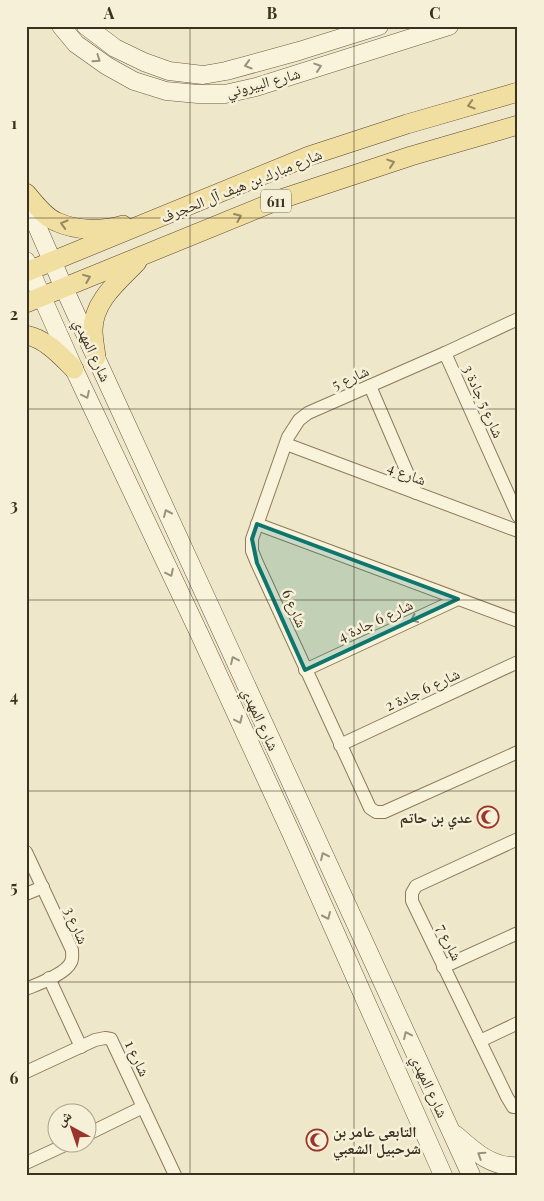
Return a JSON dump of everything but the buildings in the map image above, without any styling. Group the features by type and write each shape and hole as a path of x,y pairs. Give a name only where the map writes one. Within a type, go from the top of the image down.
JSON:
{"main road":[{"name":"شارع البيروني","path":"61,26 76,44 134,82 166,91 198,94 225,94 256,87 428,29"},
{"name":"شارع البيروني","path":"86,26 114,48 144,62 169,71 203,75 226,72 379,26"},
{"name":"شارع مبارك بن هيف آل الحجرف","path":"28,268 52,262 308,156 407,124 518,92"},
{"name":"شارع مبارك بن هيف آل الحجرف","path":"34,300 281,199 410,156 518,125"},
{"path":"26,193 38,208 56,222 81,229 114,228 179,209"},
{"name":"شارع المهدي","path":"26,201 52,262 471,1175"},
{"path":"96,357 93,329 96,311 109,291 142,257"},
{"name":"شارع المهدي","path":"28,268 34,300 74,369 199,633 285,820 443,1175"},
{"path":"26,335 32,336 55,350 74,369"},
{"path":"285,820 302,834 313,832"},
{"path":"313,884 324,881 341,894"},
{"path":"451,1130 483,1158 506,1167 518,1166"},
{"path":"426,1139 430,1175"}],"street":[{"name":"شارع 5","path":"257,524 292,428 308,413 518,319"},
{"name":"شارع 5 جادة 3","path":"445,353 518,516"},
{"path":"370,386 416,493"},
{"name":"شارع 4","path":"286,444 518,532"},
{"path":"257,524 518,621"},
{"name":"شارع 6","path":"257,524 252,539 252,551 370,808 376,812 384,812 518,752"},
{"name":"شارع 6 جادة 4","path":"305,670 458,599"},
{"name":"شارع 6 جادة 2","path":"340,744 518,662"},
{"name":"شارع 7","path":"518,839 416,886 412,892 412,901 507,1097 513,1107 518,1107"},
{"name":"شارع 3","path":"26,852 72,950 71,963 67,968 26,989"},
{"path":"26,894 43,887"},
{"path":"443,967 518,933"},
{"path":"50,978 81,1047"},
{"path":"480,1041 518,1023"},
{"name":"شارع 1","path":"26,1072 101,1038 110,1039 175,1175"},
{"path":"98,1129 143,1107"},
{"path":"26,1163 48,1153"}],"highlighted area":[{"path":"257,524 458,599 305,670 257,563 252,539"}],"place":[{"name":"عدي بن حاتم","path":"488,817"},
{"name":"التابعي عامر بن شرحبيل الشعبي","path":"317,1140"}]}
